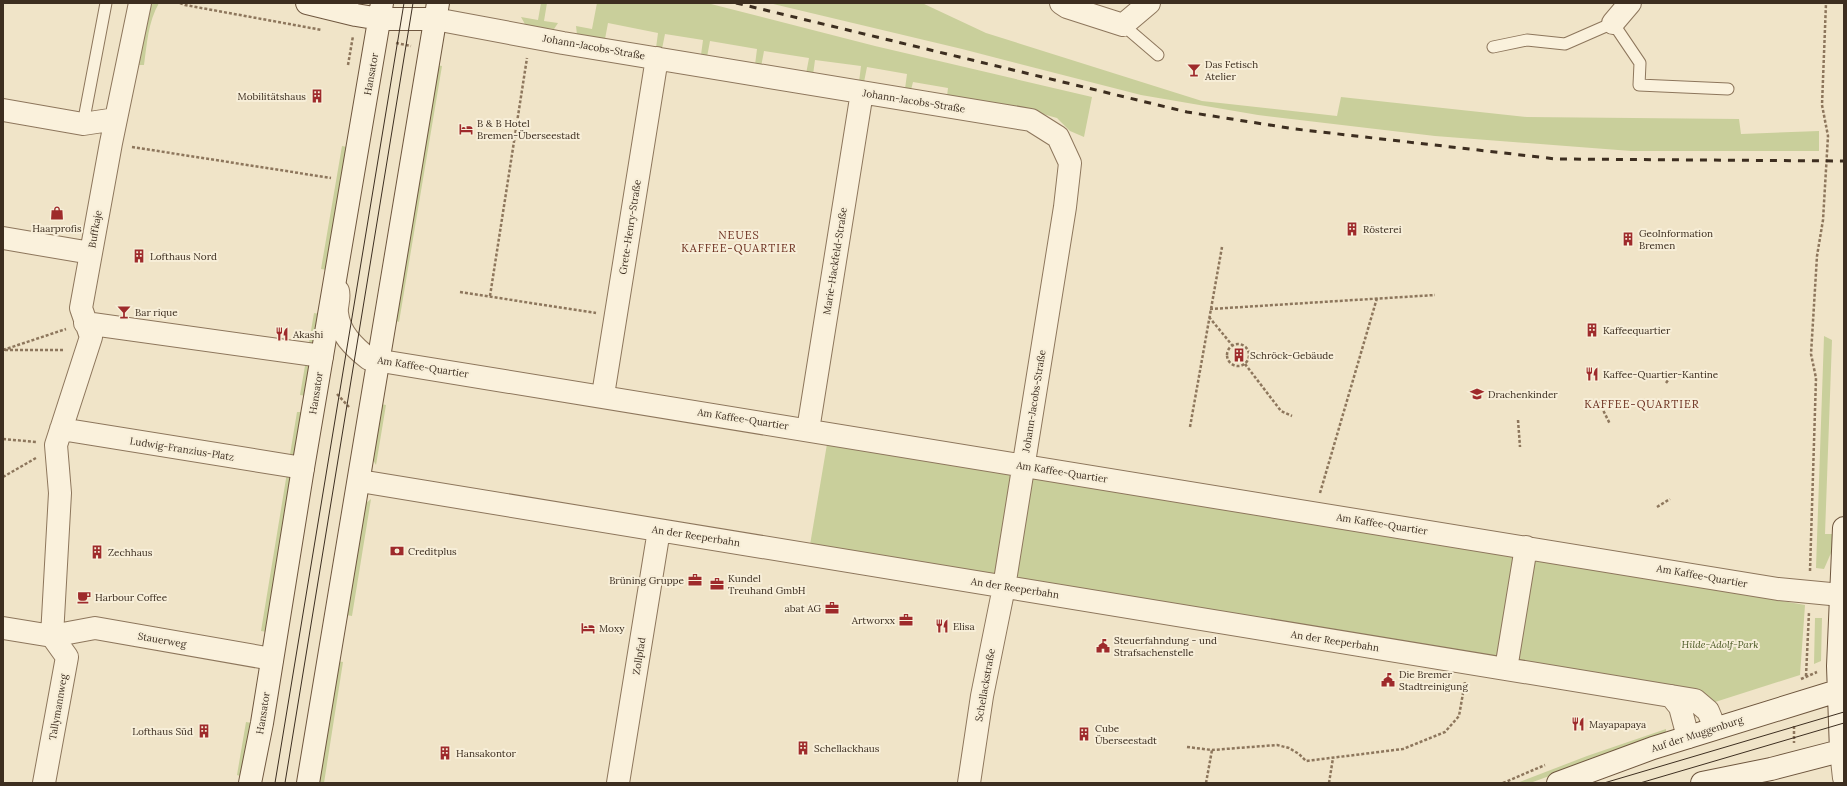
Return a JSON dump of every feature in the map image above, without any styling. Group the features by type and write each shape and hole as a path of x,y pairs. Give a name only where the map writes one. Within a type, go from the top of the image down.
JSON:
{"street":[{"name":"Buffkaje","path":"3,238 91,253 111,143 140,3"},
{"path":"307,3 356,15 381,11 437,11"},
{"path":"410,3 437,11"},
{"path":"1061,3 1067,7 1123,25 1149,3"},
{"path":"1613,23 1630,3"},
{"name":"Hansator","path":"250,783 262,722 303,468 381,11"},
{"path":"308,783 360,481 437,11"},
{"name":"Johann-Jacobs-Straße","path":"437,11 530,36 1031,120 1058,137 1070,163 1065,208 1004,586"},
{"name":"Grete-Henry-Straße","path":"603,396 657,58"},
{"name":"Marie-Hackfeld-Straße","path":"808,430 862,92"},
{"path":"3,110 83,124 116,119"},
{"path":"78,325 91,253"},
{"name":"Am Kaffee-Quartier","path":"334,286 339,292 337,313 343,332 361,352 369,358 1778,589 1841,596"},
{"path":"78,325 322,356"},
{"path":"52,636 60,493 56,444 91,337 78,325"},
{"name":"Ludwig-Franzius-Platz","path":"61,429 303,468"},
{"name":"An der Reeperbahn","path":"360,481 1695,700 1708,711 1715,728"},
{"path":"1844,528 1841,596 1842,750 1844,778"},
{"name":"Zollpfad","path":"618,783 659,530"},
{"path":"1506,669 1526,547"},
{"name":"Schellackstraße","path":"968,783 982,696 1004,586"},
{"name":"Stauerweg","path":"3,628 52,636 95,628 272,659"},
{"name":"Tallymannweg","path":"44,783 67,657 52,636"},
{"name":"Auf der Muggenburg","path":"1558,783 1715,728 1841,689"},
{"path":"1671,696 1680,707 1688,737"},
{"path":"1702,783 1795,763 1842,750"}],"lane":[{"path":"83,124 106,3"},
{"path":"1493,47 1527,40 1565,44 1613,23 1640,63 1638,85 1728,89"},
{"path":"1123,25 1158,55"}],"path":[{"path":"180,3 330,32"},
{"path":"1806,676 1816,378 1811,354 1817,256 1823,220 1828,136 1822,105 1826,3"},
{"path":"345,34 430,50"},
{"path":"490,296 530,36"},
{"path":"111,143 331,178"},
{"path":"1190,426 1222,247"},
{"path":"460,292 603,314"},
{"path":"1210,310 1435,295"},
{"path":"1314,513 1377,298"},
{"path":"1209,317 1232,345"},
{"path":"3,350 78,325"},
{"path":"1237,343 1243,344 1248,348 1250,353 1246,364 1240,366 1229,362 1227,356 1228,350 1232,345 1237,343"},
{"path":"3,350 71,350"},
{"path":"1246,364 1281,411 1292,416"},
{"path":"1666,383 1672,375"},
{"path":"333,390 352,411"},
{"path":"1599,402 1610,424"},
{"path":"1518,420 1520,447"},
{"path":"3,439 40,442"},
{"path":"3,477 37,457"},
{"path":"1657,507 1670,500"},
{"path":"1807,518 1812,518"},
{"path":"1187,747 1212,750 1277,745 1294,751 1306,761 1404,749 1445,732 1459,716 1468,662"},
{"path":"1793,704 1795,763"},
{"path":"1206,783 1212,750"},
{"path":"1329,783 1333,758"}],"green space":[{"path":"153,3 159,3 150,25 144,65 139,65 149,10"},
{"path":"541,3 547,3 544,21 558,23 554,29 526,26 521,17 538,20"},
{"path":"597,3 707,3 875,46 1092,97 1084,137 1070,131 1057,118 1032,111 947,96 948,88 913,82 911,90 905,89 907,74 867,67 864,82 859,82 861,66 815,60 813,75 806,74 809,58 764,51 761,67 755,65 757,49 710,41 707,57 701,55 703,40 665,34 662,49 656,48 658,33 608,23 605,39 577,35 576,26 592,29"},
{"path":"769,3 922,3 986,33 1202,101 1337,116 1341,97 1527,117 1739,119 1741,134 1819,131 1819,151 1631,151 1435,136 1258,115 1141,95 962,49"},
{"path":"436,65 442,66 399,322 394,320"},
{"path":"342,146 347,147 327,270 321,269"},
{"path":"314,313 320,314 306,396 300,395"},
{"path":"1824,336 1832,340 1825,534 1833,534 1831,553 1824,569 1816,568"},
{"path":"381,404 386,405 376,465 373,460"},
{"path":"297,412 303,412 267,632 261,631"},
{"name":"Hilde-Adolf-Park","path":"827,444 1534,557 1805,605 1800,675 1712,703 810,545"},
{"path":"371,499 352,616 346,615 363,511 366,503"},
{"path":"1815,618 1822,618 1821,661 1814,664"},
{"path":"337,661 343,662 324,783 317,783"},
{"path":"246,722 252,723 240,776 237,775"},
{"path":"1666,729 1666,734 1530,783 1517,783 1587,756"}],"tram line":[{"path":"275,783 404,3"},
{"path":"285,783 413,3"},
{"path":"1604,783 1844,712"},
{"path":"1640,783 1844,723"}],"railway":[{"path":"736,3 1187,112 1295,129 1556,159 1844,161"}],"place":[{"name":"Das Fetisch Atelier","path":"1194,70"},
{"name":"Mobilitätshaus","path":"317,96"},
{"name":"B & B Hotel Bremen-Überseestadt","path":"466,129"},
{"name":"Haarprofis","path":"57,213"},
{"name":"Rösterei","path":"1352,229"},
{"name":"GeoInformation Bremen","path":"1628,239"},
{"name":"Lofthaus Nord","path":"139,256"},
{"name":"Bar rique","path":"124,312"},
{"name":"Kaffeequartier","path":"1592,330"},
{"name":"Akashi","path":"282,334"},
{"name":"Schröck-Gebäude","path":"1239,355"},
{"name":"Kaffee-Quartier-Kantine","path":"1592,374"},
{"name":"Drachenkinder","path":"1477,394"},
{"name":"Creditplus","path":"397,551"},
{"name":"Zechhaus","path":"97,552"},
{"name":"Brüning Gruppe","path":"695,580"},
{"name":"Kundel Treuhand GmbH","path":"717,584"},
{"name":"Harbour Coffee","path":"84,597"},
{"name":"abat AG","path":"832,608"},
{"name":"Artworxx","path":"906,620"},
{"name":"Elisa","path":"942,626"},
{"name":"Moxy","path":"588,628"},
{"name":"Steuerfahndung - und Strafsachenstelle","path":"1103,646"},
{"name":"Die Bremer Stadtreinigung","path":"1388,680"},
{"name":"Mayapapaya","path":"1578,724"},
{"name":"Lofthaus Süd","path":"204,731"},
{"name":"Cube Überseestadt","path":"1084,734"},
{"name":"Schellackhaus","path":"803,748"},
{"name":"Hansakontor","path":"445,753"}],"district":[{"name":"NEUES KAFFEE-QUARTIER","path":"739,241"},
{"name":"KAFFEE-QUARTIER","path":"1642,404"}]}
